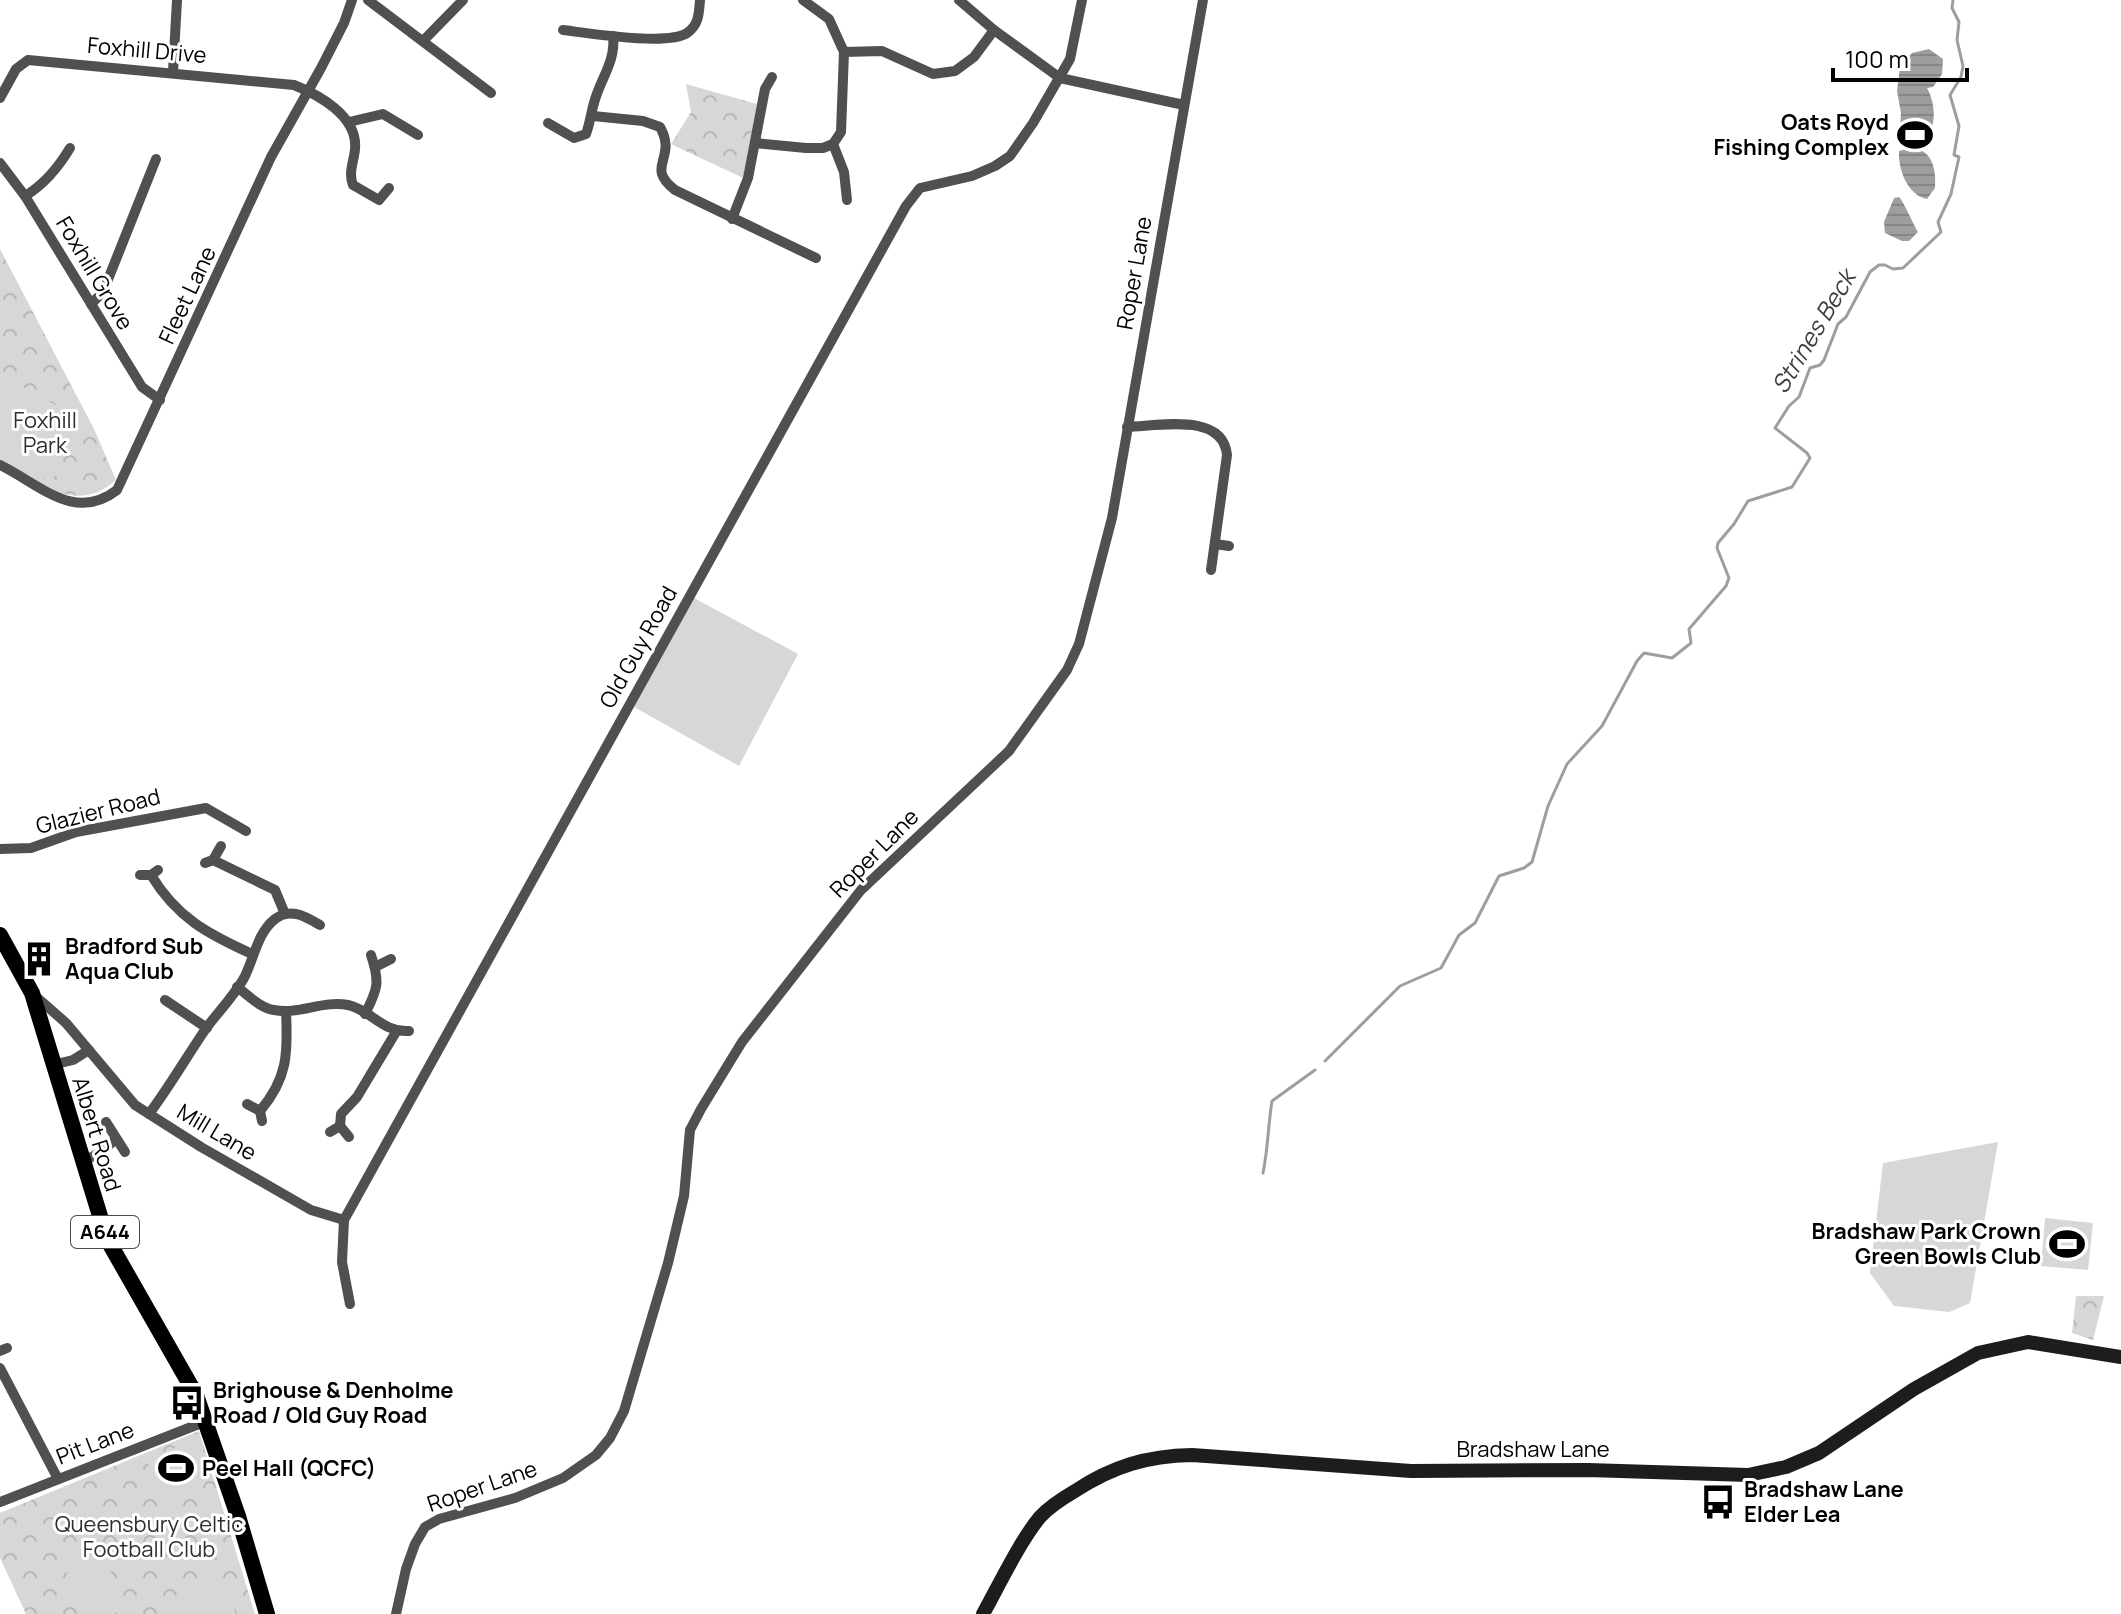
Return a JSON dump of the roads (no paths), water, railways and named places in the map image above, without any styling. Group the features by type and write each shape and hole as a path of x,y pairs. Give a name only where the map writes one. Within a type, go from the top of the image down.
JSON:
{"main road":[{"name":"Albert Road","path":"0,935 32,993 107,1239 194,1392 238,1516 267,1614"}],"street":[{"path":"173,72 177,0"},
{"name":"Fleet Lane","path":"0,465 65,501 91,503 106,499 117,490 271,157 309,91 344,23 352,0"},
{"path":"368,0 491,93"},
{"path":"423,41 463,0"},
{"path":"563,30 674,39 694,27 699,17 700,0"},
{"path":"755,143 823,148 833,144 841,132 844,52 829,19 803,0"},
{"path":"959,0 1060,78 1184,105"},
{"name":"Old Guy Road","path":"350,1304 342,1262 344,1220 906,206 920,188 972,176 1010,156 1070,59 1082,0"},
{"name":"Roper Lane","path":"396,1614 406,1569 425,1527 439,1519 515,1498 563,1478 596,1455 618,1426 677,1230 684,1196 690,1130 701,1109 750,1031 861,890 1009,751 1067,670 1079,644 1112,518 1203,0"},
{"path":"844,52 882,51 933,74 955,71 974,57 994,30"},
{"path":"548,123 574,138 586,134 593,116 592,106 614,49 613,36"},
{"name":"Foxhill Drive","path":"0,98 16,69 28,60 294,85 309,91"},
{"path":"732,219 748,178 765,89 772,77"},
{"path":"309,91 349,122 356,144 350,178 353,185 378,204 389,188"},
{"path":"349,122 383,114 418,135"},
{"path":"593,116 643,121 660,127 668,140 666,156 659,172 662,180 675,190 732,219 764,231 816,258"},
{"path":"833,144 844,172 847,200"},
{"path":"25,196 42,186 70,148"},
{"path":"91,304 103,292 156,159"},
{"name":"Foxhill Grove","path":"0,163 25,196 142,387 160,400"},
{"path":"1127,427 1199,425 1221,436 1227,455 1211,570"},
{"path":"1215,544 1229,546"},
{"name":"Glazier Road","path":"0,849 31,848 76,832 206,808 246,831"},
{"path":"221,846 209,861 275,890 285,914"},
{"path":"150,873 162,893 185,919 252,954"},
{"path":"149,1114 244,977 252,954 267,928 285,914 300,914 316,923 304,930"},
{"path":"365,1014 376,993 378,977 371,955"},
{"path":"375,967 391,959"},
{"path":"237,987 272,1010 340,1004 352,1006 396,1032 409,1031"},
{"name":"Mill Lane","path":"32,993 58,1015 135,1105 311,1210 344,1220"},
{"path":"165,1000 207,1028"},
{"path":"247,1104 261,1116 283,1075 287,1054 286,1011"},
{"path":"349,1137 335,1129 341,1114 357,1097 396,1032"},
{"path":"52,1065 73,1060 89,1050"},
{"path":"106,1122 125,1152"},
{"path":"83,1162 116,1139"},
{"name":"Bradshaw Lane","path":"983,1614 1040,1517 1099,1476 1138,1460 1163,1455 1192,1455 1411,1471 1588,1470 1748,1475 1786,1467 1819,1453 1914,1389 1978,1353 2028,1342 2121,1357"},
{"path":"0,1368 58,1479"},
{"name":"Pit Lane","path":"0,1502 204,1422"}],"waterway":[{"name":"Strines Beck","path":"1325,1061 1400,986 1441,968 1459,935 1475,923 1499,876 1532,862 1548,806 1567,764 1602,726 1637,661 1644,653 1672,658 1691,643 1689,629 1726,586 1729,578 1717,548 1718,543 1748,501 1792,487 1810,458 1775,428 1799,397 1810,368 1824,360 1838,324 1846,317 1870,272 1879,265 1903,268 1941,232 1938,222 1951,194 1959,157 1954,155 1959,126 1950,95 1961,77 1963,66 1957,40 1959,22 1952,8 1953,0"},
{"name":"Strines Beck","path":"1263,1173 1272,1101 1315,1070"}],"place":[{"name":"Oats Royd Fishing Complex","path":"1915,135"},
{"name":"Bradford Sub Aqua Club","path":"39,959"},
{"name":"Bradshaw Park Crown Green Bowls Club","path":"2067,1244"},
{"name":"Brighouse & Denholme Road / Old Guy Road","path":"187,1403"},
{"name":"Peel Hall (QCFC)","path":"176,1468"},
{"name":"Bradshaw Lane Elder Lea","path":"1718,1502"}],"park label":[{"name":"Foxhill Park","path":"45,432"},
{"name":"Queensbury Celtic Football Club","path":"149,1536"}]}
